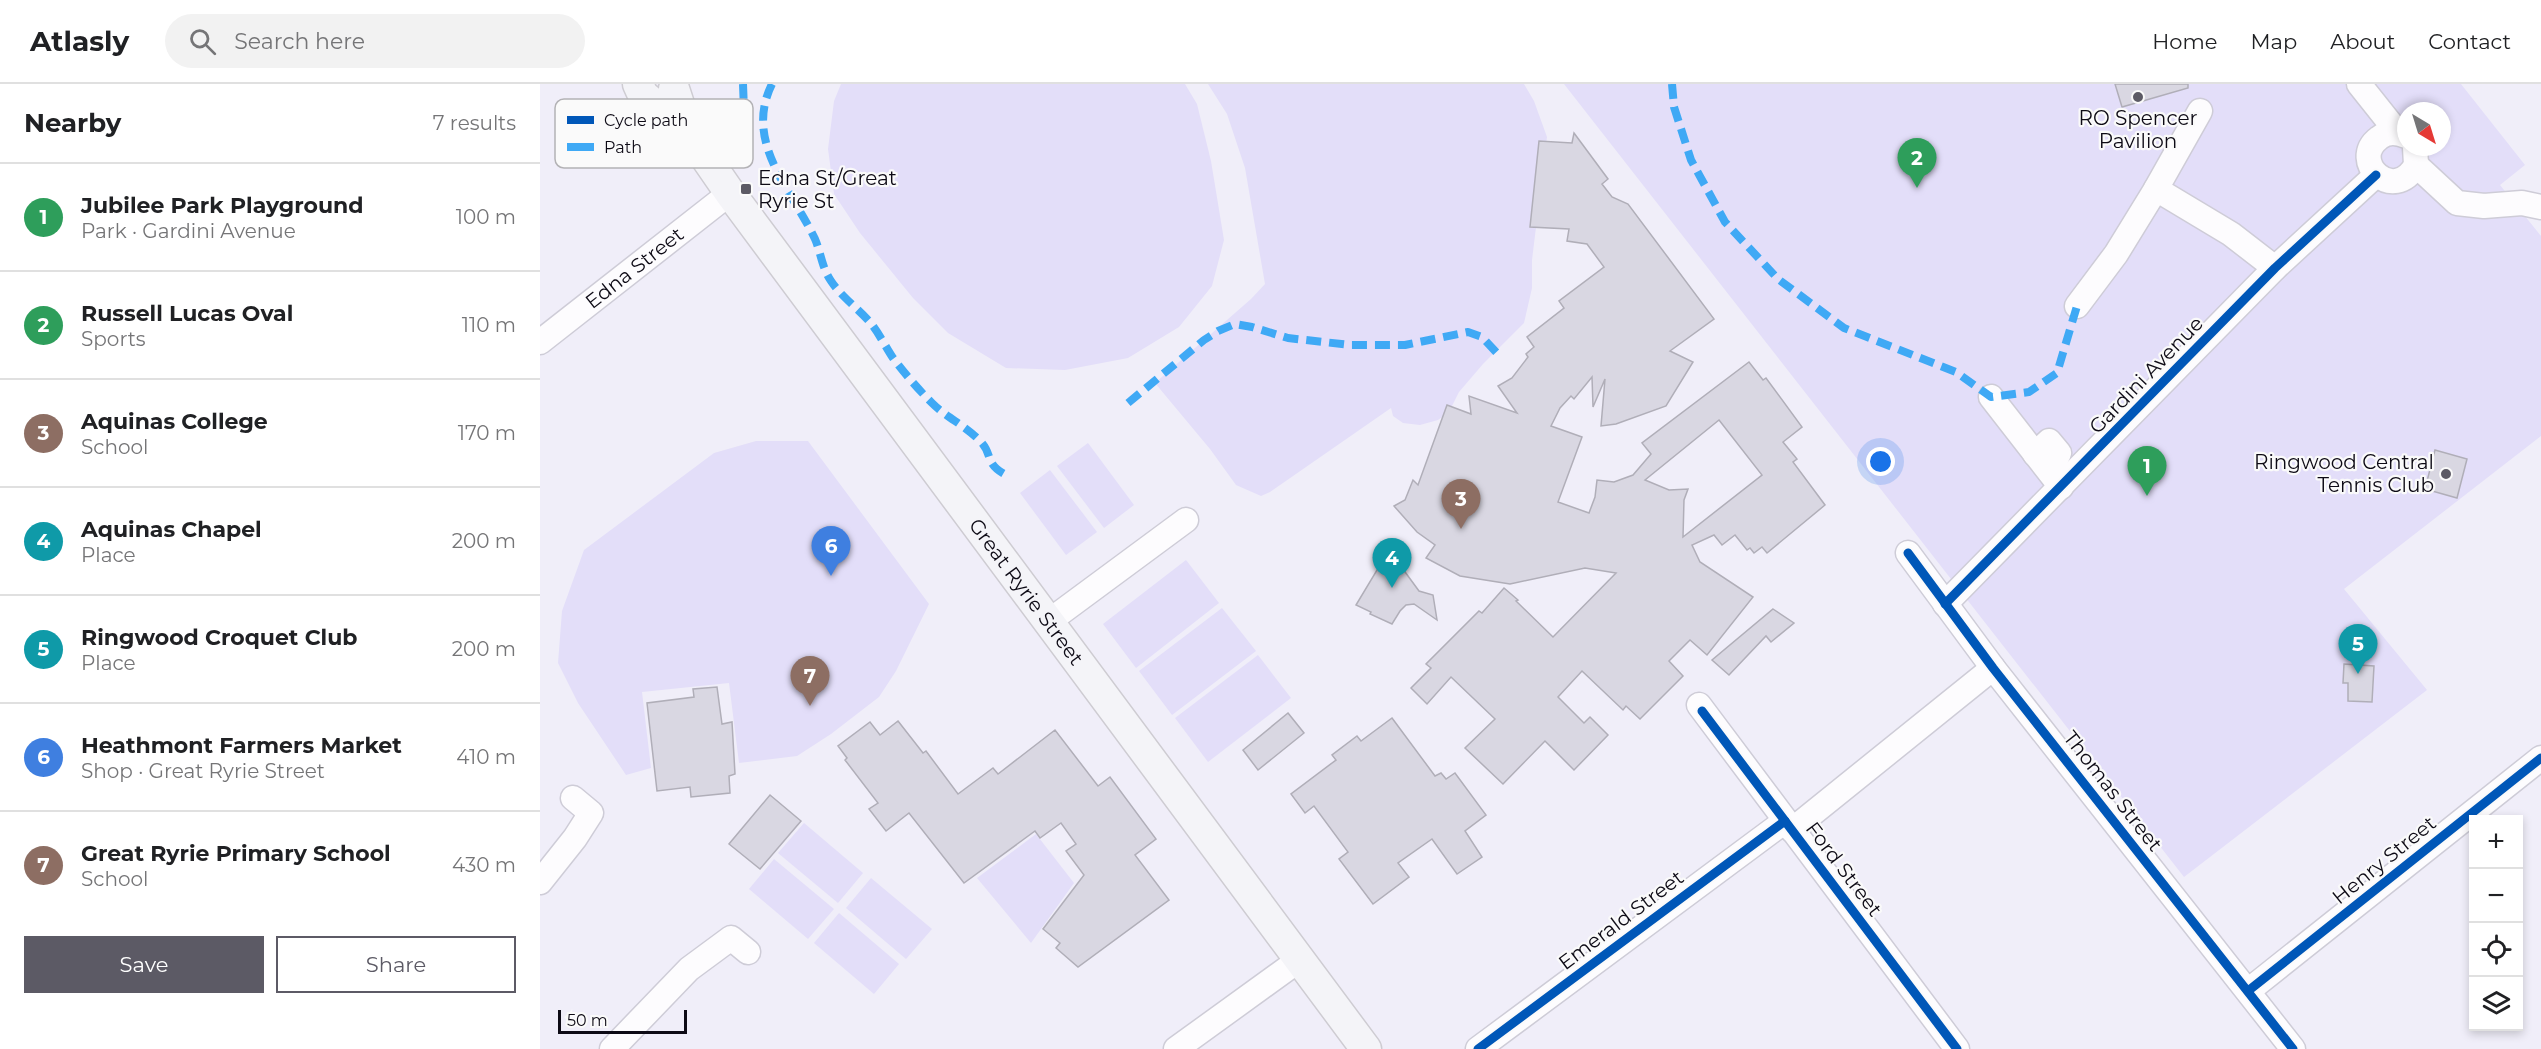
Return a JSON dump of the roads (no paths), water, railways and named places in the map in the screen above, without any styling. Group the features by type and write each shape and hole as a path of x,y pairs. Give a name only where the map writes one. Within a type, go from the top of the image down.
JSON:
{"main road":[{"name":"Great Ryrie Street","path":"713,168 1366,1049"}],"street":[{"path":"2359,84 2397,139"},
{"path":"2076,306 2115,254 2156,189 2200,111"},
{"path":"2397,152 2370,148 2368,157 2371,169 2376,175 2391,182 2406,156"},
{"path":"2409,156 2457,203 2484,206 2522,203 2541,207"},
{"name":"Gardini Avenue","path":"1945,604 2048,471 2376,175"},
{"path":"2156,189 2231,234 2275,268"},
{"name":"Edna Street","path":"540,342 730,193"},
{"path":"1991,397 2048,471"},
{"path":"1048,622 1186,520"},
{"name":"Thomas Street","path":"1908,553 1993,668 2293,1049"},
{"name":"Emerald Street","path":"1478,1049 1788,825 1993,668"},
{"name":"Ford Street","path":"1701,708 1948,1046"},
{"name":"Henry Street","path":"2248,991 2541,758"},
{"path":"540,882 575,838 591,813 573,798"},
{"path":"612,1049 689,969 732,938"},
{"path":"1176,1049 1299,960"}],"place":[{"name":"RO Spencer Pavilion","path":"2138,97"},
{"name":"Russell Lucas Oval","path":"1917,188"},
{"name":"Edna St/Great Ryrie St","path":"746,189"},
{"name":"Ringwood Central Tennis Club","path":"2446,474"},
{"name":"Jubilee Park Playground","path":"2147,496"},
{"name":"Aquinas College","path":"1461,529"},
{"name":"Heathmont Farmers Market","path":"831,576"},
{"name":"Aquinas Chapel","path":"1392,588"},
{"name":"Ringwood Croquet Club","path":"2358,674"},
{"name":"Great Ryrie Primary School","path":"810,706"}]}
